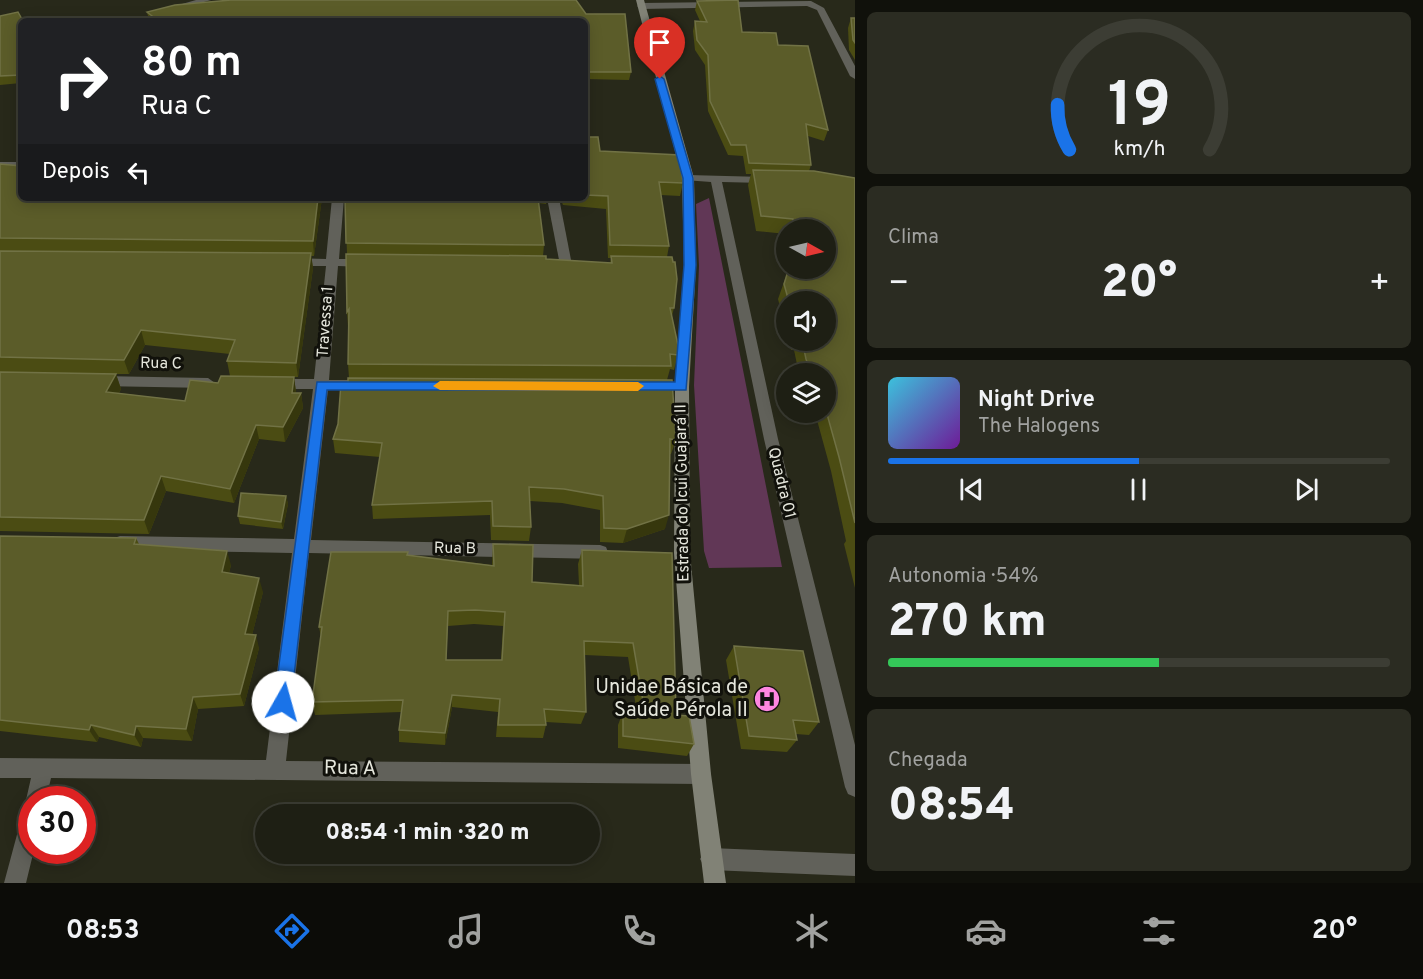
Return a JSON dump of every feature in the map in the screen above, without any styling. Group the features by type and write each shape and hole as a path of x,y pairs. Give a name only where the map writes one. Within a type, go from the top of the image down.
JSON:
{"main road":[{"name":"Estrada do Icui Guajará II","path":"641,3 688,178 676,387 676,553 715,883"}],"street":[{"path":"167,10 213,1"},
{"path":"641,3 808,3 814,5 820,8 855,76"},
{"path":"0,165 18,165"},
{"path":"688,178 785,180"},
{"name":"Quadra 01","path":"716,179 771,439 855,787"},
{"name":"Travessa 1","path":"275,768 321,385 330,262 338,201"},
{"path":"554,201 566,265"},
{"path":"283,262 378,263"},
{"name":"Rua C","path":"83,381 226,384"},
{"path":"262,384 379,386"},
{"name":"Rua B","path":"104,542 611,552"},
{"name":"Rua A","path":"0,768 275,768 701,774"},
{"path":"40,786 44,768"},
{"path":"711,859 855,865"},
{"path":"15,883 20,864"}],"shaded area":[{"path":"709,198 782,567 709,568 704,551 694,385 699,266 696,204"}],"building":[{"path":"231,0 576,0 586,14 625,14 631,72 588,72 588,18 155,18 147,12 175,5"},
{"path":"738,0 742,32 776,33 778,45 808,46 828,130 806,124 811,165 749,163 746,145 731,145 710,101 708,55 697,40 695,21 707,22 697,1"},
{"path":"18,12 21,18 18,18 18,75 0,76 0,16"},
{"path":"851,18 855,18 855,43 853,40"},
{"path":"588,137 598,137 600,151 680,155 683,183 659,182 669,246 610,245 608,196 588,195"},
{"path":"0,164 18,166 18,201 318,201 313,241 0,238"},
{"path":"753,170 814,171 855,178 855,523 829,423 836,423 836,363 807,363 804,351 836,351 836,291 786,291 784,284 786,279 836,279 836,219 761,216"},
{"path":"345,201 538,201 544,245 346,243"},
{"path":"0,251 311,253 296,363 227,361 235,340 141,330 124,360 0,357"},
{"path":"346,254 546,256 546,259 612,263 611,256 672,257 675,262 677,279 674,308 670,308 679,350 678,355 670,354 671,366 348,364 349,309 347,312"},
{"path":"0,372 116,374 106,392 185,401 190,380 218,383 221,376 294,377 292,393 301,393 283,427 256,425 230,489 161,476 144,520 0,517"},
{"path":"348,378 672,380 676,440 670,439 669,515 627,529 604,528 603,496 564,489 529,487 531,527 493,526 492,501 372,505 382,443 333,439 338,424 341,383 348,384"},
{"path":"241,493 286,496 281,522 238,516"},
{"path":"0,536 136,538 134,544 227,551 222,572 259,578 245,634 256,635 240,694 193,697 186,729 136,726 134,735 91,725 89,730 0,720"},
{"path":"493,544 533,545 532,582 583,586 582,550 672,553 676,715 689,716 694,744 623,736 623,712 645,713 633,643 584,641 586,712 544,709 546,725 498,725 500,699 452,695 445,733 399,730 403,700 312,702 322,627 319,627 331,552 408,552 407,555 494,566","holes":["448,611 505,612 502,660 446,660"]},
{"name":"Unidae Básica de Saúde Pérola II","path":"734,646 803,651 819,722 793,720 797,740 749,736"}],"slow traffic":[{"path":"440,386 638,386"}],"place":[{"name":"Unidae Básica de Saúde Pérola II","path":"767,699"}],"route":[{"path":"283,702 321,385 682,387 690,265 688,178 660,79"}]}
